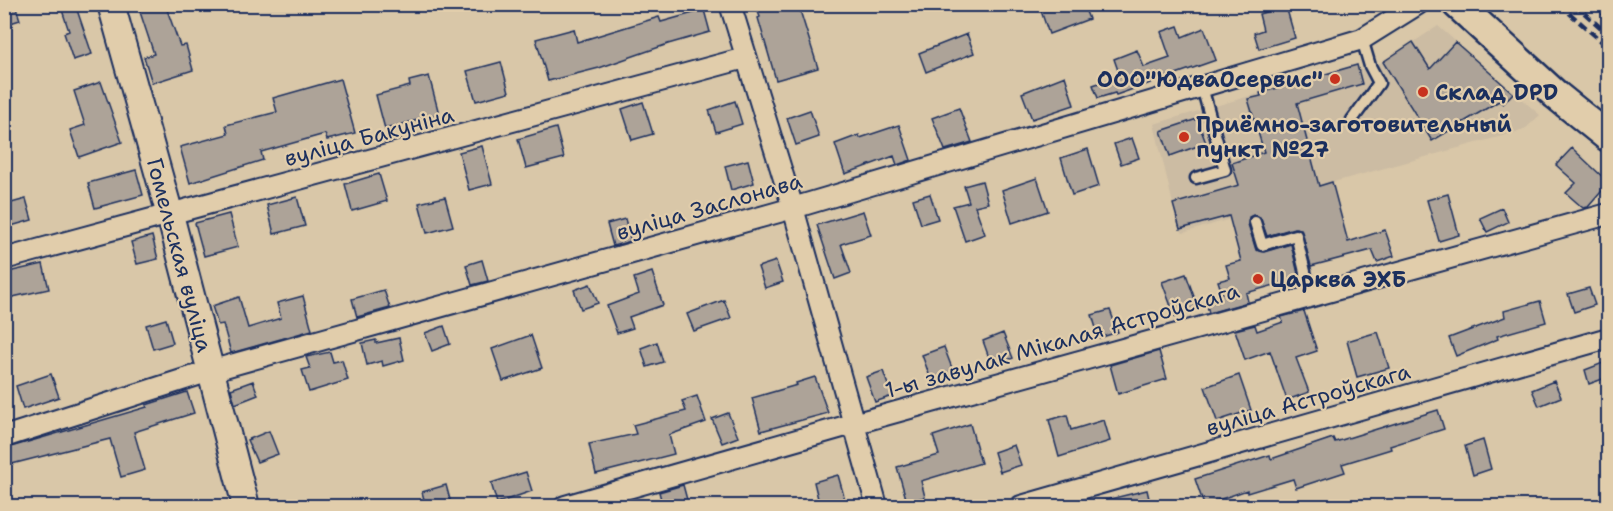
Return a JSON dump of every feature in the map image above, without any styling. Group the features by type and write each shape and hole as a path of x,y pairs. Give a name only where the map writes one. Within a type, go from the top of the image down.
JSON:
{"main road":[{"path":"1457,4 1556,95 1608,137"}],"street":[{"name":"Гомельская вуліца","path":"111,4 170,215 246,507"},
{"path":"730,4 793,208 877,507"},
{"name":"вуліца Заслонава","path":"4,437 210,371 793,208 1362,39 1418,4"},
{"name":"вуліца Бакуніна","path":"4,259 746,58"},
{"name":"1-ы завулак Мікалая Астроўскага","path":"565,507 853,424 1608,214"},
{"name":"вуліца Астроўскага","path":"1022,506 1608,338"}],"lane":[{"path":"1352,120 1379,83 1370,66 1362,39"},
{"path":"1196,178 1225,170 1202,87"},
{"path":"1255,222 1262,245 1296,235 1311,296"}],"shaded area":[{"path":"1438,26 1540,115 1524,130 1319,186 1292,84 1357,65 1359,70 1383,62"},
{"name":"Приёмно-заготовительный пункт №27","path":"1260,93 1285,203 1183,233 1173,204 1154,124"}],"building":[{"path":"4,4 15,4 20,20 4,25"},
{"path":"60,4 75,4 92,54 73,60 64,33 69,31"},
{"path":"151,4 165,4 180,46 186,45 193,70 152,83 144,57 154,54 139,9"},
{"path":"771,4 798,4 818,68 776,80 757,9"},
{"path":"1049,4 1058,4 1060,9 1072,4 1083,4 1089,19 1049,34 1040,8"},
{"path":"1286,6 1295,38 1259,49 1254,33 1263,30 1259,14"},
{"path":"704,10 710,32 599,68 548,81 536,39 574,29 577,42 659,17 661,22"},
{"path":"1178,26 1182,37 1204,28 1216,60 1116,95 1115,93 1098,98 1093,85 1120,76 1114,59 1137,50 1144,67 1170,58 1161,32"},
{"path":"967,34 974,53 926,72 919,53"},
{"path":"1413,42 1430,69 1455,42 1513,93 1503,104 1499,101 1432,141 1383,62"},
{"path":"501,62 509,92 476,101 467,71"},
{"path":"1357,65 1362,84 1297,103 1319,186 1332,182 1348,242 1385,230 1394,256 1377,262 1372,250 1311,266 1301,229 1294,228 1267,236 1260,217 1253,215 1249,217 1248,224 1256,250 1264,252 1291,244 1299,278 1246,293 1248,302 1209,313 1205,298 1222,293 1218,281 1230,278 1226,265 1241,261 1229,216 1180,229 1173,204 1239,185 1232,163 1264,152 1248,99 1261,96 1260,93"},
{"path":"429,76 439,114 385,129 376,95 410,86 409,81"},
{"path":"1065,76 1074,105 1032,119 1022,93"},
{"path":"340,79 355,133 327,140 325,134 261,152 263,160 190,183 180,147 228,134 226,125 277,112 273,98"},
{"path":"101,82 122,142 79,157 70,130 85,125 74,91"},
{"path":"735,101 742,124 716,132 709,110"},
{"path":"643,102 653,134 632,140 622,109"},
{"path":"959,108 972,142 945,150 932,118"},
{"path":"810,110 819,137 796,145 787,118"},
{"name":"Приёмно-заготовительный пункт №27","path":"1197,119 1206,143 1170,156 1161,131"},
{"path":"899,125 911,160 897,165 894,156 845,174 835,144"},
{"path":"556,128 564,158 526,168 518,139"},
{"path":"1132,138 1139,158 1121,164 1114,144"},
{"path":"482,146 492,184 469,190 459,152"},
{"path":"1572,148 1608,182 1588,207 1583,208 1566,193 1576,183 1556,165"},
{"path":"1088,149 1099,186 1072,195 1061,158"},
{"path":"748,160 754,183 731,190 725,166"},
{"path":"136,170 143,195 95,208 88,183"},
{"path":"379,174 387,201 352,211 345,184"},
{"path":"1037,178 1048,211 1012,223 1002,190"},
{"path":"982,181 988,203 975,206 985,234 965,241 953,206 969,202 964,186"},
{"path":"930,194 938,219 921,224 913,199"},
{"path":"1448,194 1459,235 1439,241 1427,200"},
{"path":"297,197 305,226 274,234 267,205"},
{"path":"445,197 453,226 427,233 419,203"},
{"path":"26,199 32,220 4,228 4,205"},
{"path":"1502,208 1508,222 1487,232 1480,218"},
{"path":"863,211 871,235 841,244 851,273 835,279 817,225"},
{"path":"229,214 238,247 204,256 195,223"},
{"path":"625,219 631,241 613,246 607,224"},
{"path":"152,236 158,259 137,264 131,242"},
{"path":"482,260 488,281 472,285 466,265"},
{"path":"776,261 783,282 765,288 758,267"},
{"path":"43,264 49,289 8,298 4,273"},
{"path":"652,272 663,305 629,317 633,328 617,333 607,306 639,294 634,278"},
{"path":"1186,274 1198,308 1175,317 1162,282"},
{"path":"590,284 598,303 581,309 574,290"},
{"path":"1589,288 1595,305 1574,312 1568,294"},
{"path":"384,290 390,308 357,317 352,299"},
{"path":"303,296 312,330 231,353 223,324 218,325 212,306 239,297 248,328 281,318 277,303"},
{"path":"724,300 731,318 694,331 687,314"},
{"path":"1540,301 1546,322 1497,336 1498,339 1456,356 1449,338 1505,317 1504,311"},
{"path":"1110,310 1118,332 1099,338 1092,315"},
{"path":"1304,311 1317,351 1296,358 1309,392 1287,400 1270,351 1245,360 1235,330 1255,325 1257,331 1283,322 1281,317"},
{"path":"166,319 173,343 153,349 146,325"},
{"path":"444,326 450,344 432,351 425,333"},
{"path":"1378,332 1389,368 1357,377 1347,341"},
{"path":"1003,333 1013,358 992,366 983,341"},
{"path":"531,335 542,368 503,381 492,349"},
{"path":"399,338 404,360 383,366 382,361 367,365 362,343 376,340 376,343"},
{"path":"657,342 663,362 647,367 641,348"},
{"path":"944,347 955,376 933,385 922,355"},
{"path":"1159,351 1167,379 1118,394 1110,365"},
{"path":"330,352 333,362 342,360 348,380 309,392 302,370 310,368 306,357"},
{"path":"1608,361 1608,377 1589,384 1585,370"},
{"path":"883,371 892,396 875,402 866,377"},
{"path":"51,374 59,397 23,409 16,386"},
{"path":"1239,375 1251,410 1217,421 1205,387"},
{"path":"815,377 828,413 761,431 752,398 797,385 796,383"},
{"path":"253,381 258,395 235,404 231,389"},
{"path":"1554,381 1561,397 1539,406 1532,390"},
{"path":"187,392 194,413 134,432 145,470 121,477 110,439 4,466 4,449 147,407 146,405"},
{"path":"697,396 706,422 669,435 674,454 596,474 589,444 636,434 633,425 686,411 682,401"},
{"path":"1438,410 1444,429 1342,464 1345,472 1296,488 1293,479 1247,493 1247,490 1204,505 1195,479 1270,455 1271,459 1333,438 1335,442"},
{"path":"728,413 738,437 722,443 712,419"},
{"path":"1067,415 1071,430 1104,420 1110,441 1059,457 1049,420"},
{"path":"970,424 981,463 921,481 925,497 907,502 897,467 939,455 933,436"},
{"path":"269,431 278,454 257,462 247,440"},
{"path":"1483,440 1491,469 1473,475 1465,446"},
{"path":"1014,445 1021,465 1000,472 994,452"},
{"path":"526,472 532,491 497,503 491,483"},
{"path":"838,475 847,507 820,507 814,482"},
{"path":"446,485 452,507 426,507 422,492"},
{"path":"683,485 689,507 663,507 659,492"},
{"path":"1147,490 1151,507 1103,507 1102,501"}],"railway":[{"path":"1559,4 1608,47"},
{"path":"1574,4 1608,34"},
{"path":"1592,4 1608,18"}],"place":[{"name":"ООО\"Юдва0сервис\"","path":"1335,79"},
{"name":"Склад DPD","path":"1423,92"},
{"name":"Приёмно-заготовительный пункт №27","path":"1184,137"},
{"name":"Царква ЭХБ","path":"1258,279"}]}
